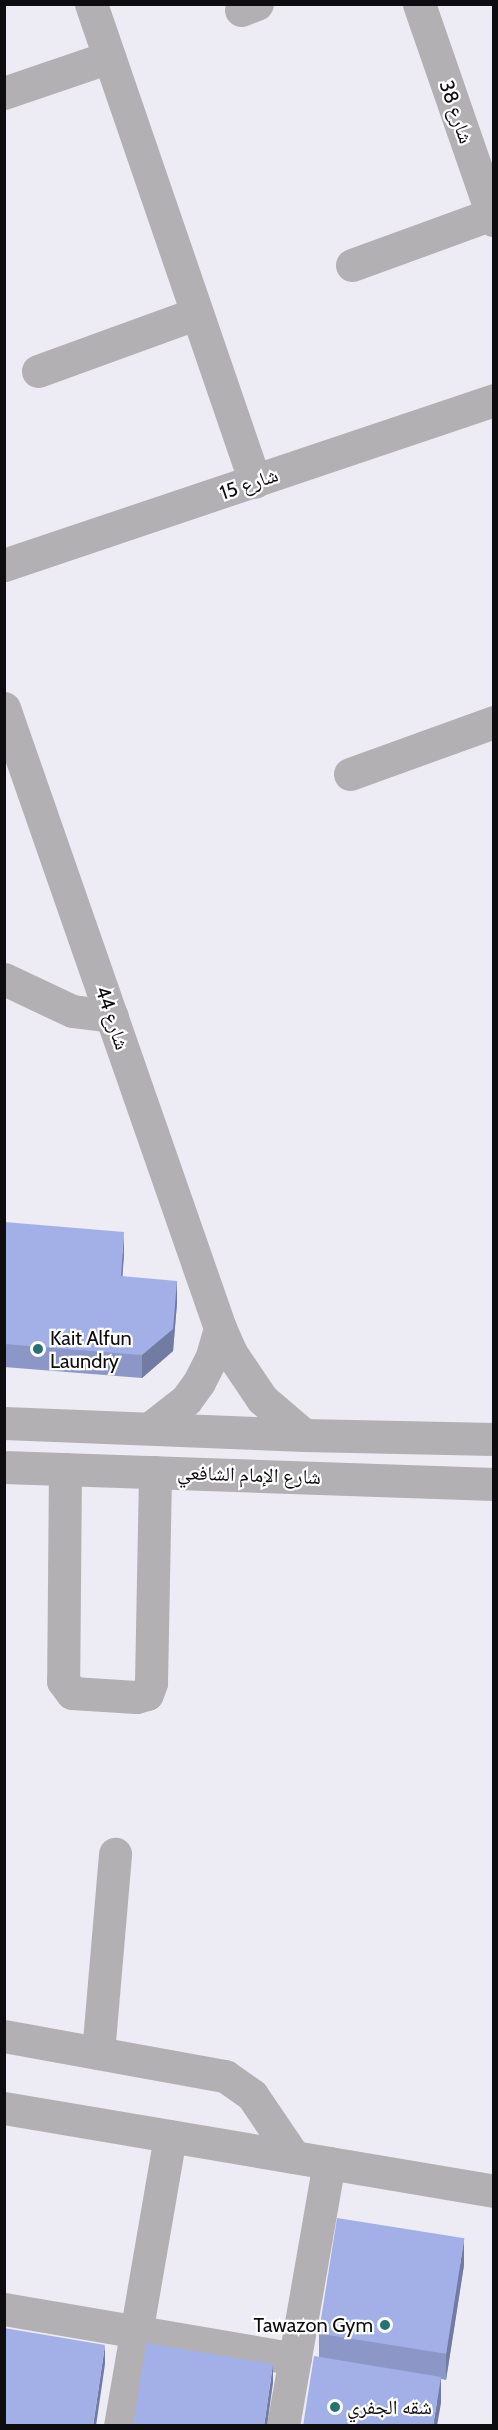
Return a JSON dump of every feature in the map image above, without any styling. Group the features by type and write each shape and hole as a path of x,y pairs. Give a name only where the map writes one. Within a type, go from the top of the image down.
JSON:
{"street":[{"path":"91,4 255,482"},
{"name":"شارع 38","path":"420,4 493,217"},
{"path":"4,93 109,57"},
{"path":"352,265 493,217"},
{"path":"38,371 197,314"},
{"name":"شارع 15","path":"4,566 494,400"},
{"name":"شارع 44","path":"4,708 220,1328 231,1353 256,1391 282,1418 304,1434"},
{"path":"350,774 494,722"},
{"path":"4,979 72,1011 112,1016"},
{"path":"150,1428 177,1408 199,1382 212,1356 220,1328"},
{"path":"4,1423 494,1439"},
{"name":"شارع الإمام الشافعي","path":"4,1467 494,1484"},
{"path":"65,1469 63,1682 72,1694 136,1697 147,1694 151,1683 155,1472"},
{"path":"98,2053 115,1854"},
{"path":"4,2037 225,2076 252,2095 294,2157"},
{"path":"5,2109 494,2191"},
{"path":"120,2426 170,2136"},
{"path":"283,2426 329,2163"},
{"path":"4,2309 295,2359"}],"building":[{"path":"4,1222 124,1232 121,1276 177,1281 173,1329 142,1355 4,1344"},
{"path":"337,2218 464,2238 446,2354 319,2334"},
{"path":"4,2328 105,2345 93,2426 4,2426"},
{"path":"146,2343 273,2364 264,2426 133,2426"},
{"path":"314,2356 441,2377 433,2426 303,2426"}],"place":[{"name":"Kait Alfun Laundry","path":"38,1349"},
{"name":"Tawazon Gym","path":"385,2325"},
{"name":"شقه الجفري","path":"335,2407"}]}
